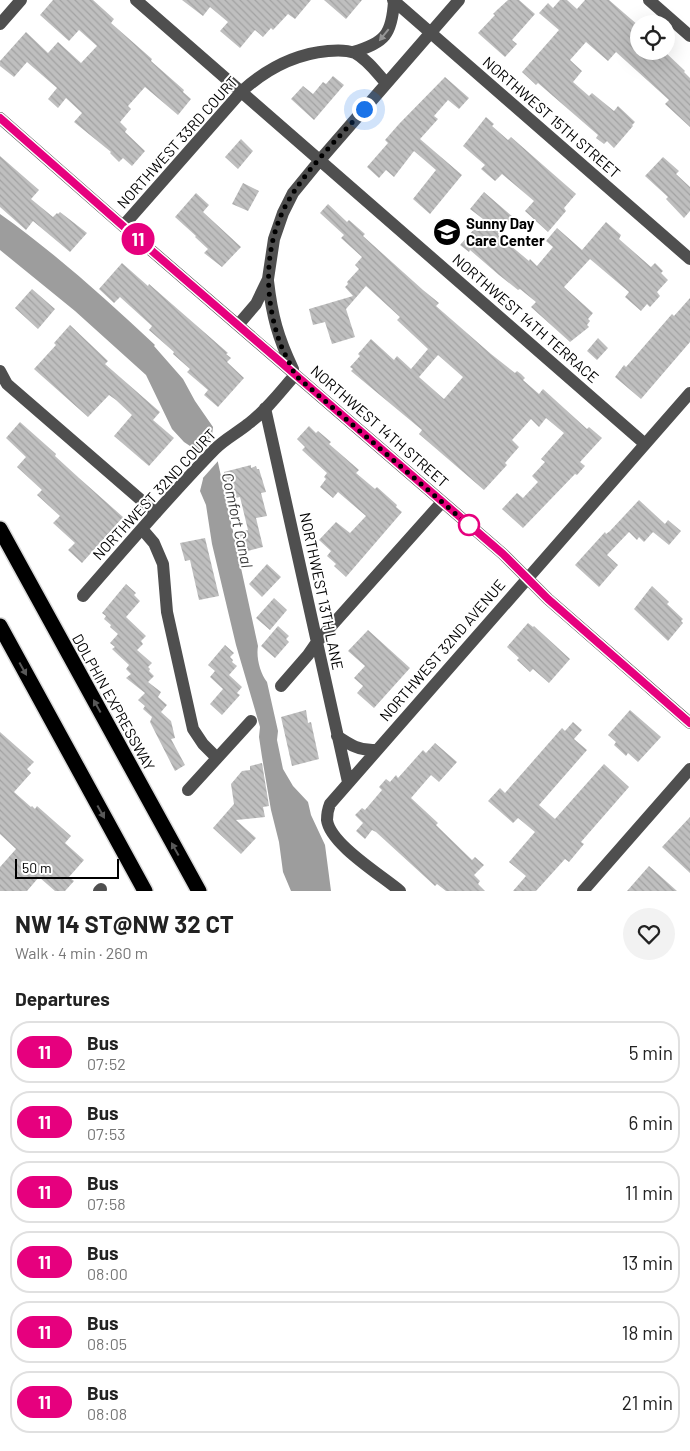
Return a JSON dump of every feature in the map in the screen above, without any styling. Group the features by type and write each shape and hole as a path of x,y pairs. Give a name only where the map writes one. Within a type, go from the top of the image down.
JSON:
{"highway":[{"path":"0,517 24,574"},
{"name":"DOLPHIN EXPRESSWAY","path":"0,529 199,891"},
{"path":"0,626 145,891"}],"street":[{"path":"0,24 21,0"},
{"name":"NORTHWEST 14TH TERRACE","path":"136,0 645,444"},
{"path":"295,375 280,341 271,311 268,278 273,246 282,213 293,193 320,160 429,32 459,0"},
{"path":"649,0 690,36"},
{"path":"353,52 374,45 383,38 391,27 393,1"},
{"name":"NORTHWEST 15TH STREET","path":"393,1 690,259"},
{"name":"NORTHWEST 33RD COURT","path":"123,226 251,83 272,68 295,58 334,50 353,52"},
{"path":"353,52 364,59 386,83"},
{"name":"NORTHWEST 14TH STREET","path":"0,118 503,554 548,599 690,723"},
{"path":"238,325 256,304 268,278"},
{"path":"0,371 7,384 156,513"},
{"name":"NORTHWEST 32ND COURT","path":"83,596 216,448 227,438 249,424 295,375"},
{"name":"NORTHWEST 32ND AVENUE","path":"400,891 347,850 332,832 327,820 330,804 690,393"},
{"name":"NORTHWEST 13TH LANE","path":"266,408 348,782"},
{"path":"281,686 317,642 442,502"},
{"path":"142,529 154,543 163,564 167,612 193,729 203,744 217,758"},
{"path":"188,790 251,721"},
{"path":"337,736 359,749 376,750"},
{"path":"583,891 690,769"}],"shaded area":[{"path":"0,214 41,244 155,345 183,379 213,427 212,435 258,646 259,665 267,682 278,731 277,740 283,769 293,786 308,802 311,815 325,845 331,891 291,891 283,872 262,757 259,737 260,727 236,645 212,544 206,505 200,491 203,479 199,455 196,450 184,442 172,429 146,375 75,311 0,250"}],"pier":[{"path":"213,434 219,460 202,479 196,454"}],"building":[{"path":"53,0 93,0 114,19 111,23 152,59 151,61 184,90 183,92 191,99 178,115 145,87 128,106 131,109 120,122 127,129 125,132 145,151 132,166 123,158 119,162 111,152 74,122 82,113 66,98 58,108 48,99 57,88 27,62 14,77 0,66 0,61 26,32 48,53 58,42 81,63 97,46 79,30 69,41 40,15"},
{"path":"182,0 311,0 295,19 288,14 273,30 271,28 263,37 255,30 240,48 220,31 228,22 210,7 203,16"},
{"path":"324,0 362,0 346,19"},
{"path":"508,0 519,0 535,14 512,40 517,44 505,57 478,33 495,15 493,14"},
{"path":"560,0 567,0 577,9 585,0 609,0 630,18 630,60 673,60 690,78 690,127 665,104 669,100 616,52 608,61 586,42 570,60 582,71 573,82 589,96 592,93 614,111 618,106 635,122 614,148 607,141 604,144 596,138 598,135 538,83 536,85 522,72 559,30 539,13 548,3 553,8"},
{"path":"333,76 344,85 314,120 291,99 303,86 313,94 323,82 326,84"},
{"path":"445,77 469,98 459,109 448,100 434,116 438,119 420,139 462,175 430,214 413,199 436,170 414,151 394,177 386,170 379,178 367,167 388,143 385,140"},
{"path":"486,117 494,124 492,126 508,140 511,137 576,194 564,208 566,211 548,232 525,211 534,201 502,174 495,181 481,169 485,165 463,146"},
{"path":"241,139 253,151 238,169 225,157"},
{"path":"0,156 39,190 31,199 53,217 60,212 87,233 70,252 33,221 26,230 0,207"},
{"path":"663,157 679,171 676,174 690,187 690,211 684,218 666,199 668,197 645,176"},
{"path":"243,183 259,191 248,211 232,204"},
{"path":"484,192 513,217 498,235 537,266 553,247 546,241 557,228 582,250 606,222 621,235 619,239 651,267 655,263 663,271 661,273 668,280 657,292 660,296 650,307 647,304 641,311 625,297 629,292 590,259 564,287 593,313 588,319 590,321 587,325 589,327 570,342 531,307 536,302 520,289 518,290 470,250 469,252 460,245 483,219 470,209"},
{"path":"196,193 209,205 203,212 241,247 222,267 204,253 208,249 175,217"},
{"path":"328,204 347,222 349,220 365,234 363,236 439,303 436,306 491,354 515,373 517,371 521,374 525,378 523,380 539,394 543,389 587,429 589,427 602,438 580,462 585,466 523,528 502,509 517,493 523,498 538,482 532,476 545,462 541,459 564,433 546,418 539,427 531,419 512,440 519,447 505,463 507,465 484,490 419,434 422,430 351,371 353,369 350,367 371,339 394,360 397,356 411,369 428,349 397,320 400,317 366,286 346,309 355,337 332,344 325,322 313,325 309,309 353,296 345,287 359,269 355,265 362,257 341,238 344,235 320,213","holes":["438,355 463,377 444,399 419,377"]},
{"path":"122,263 228,353 226,354 231,358 227,362 244,378 218,407 204,395 208,390 187,372 190,369 149,330 152,326 120,297 114,303 99,289"},
{"path":"32,289 55,309 38,329 15,308"},
{"path":"690,298 690,342 641,399 615,377 672,314 674,316"},
{"path":"70,325 108,361 105,364 160,412 153,420 174,438 149,466 114,436 132,415 116,400 109,395 88,417 34,369 56,345 54,343"},
{"path":"598,338 608,348 597,360 587,351"},
{"path":"20,422 123,517 82,563 68,550 75,543 53,523 60,516 37,495 42,490 17,467 26,457 6,438"},
{"path":"309,426 316,433 318,431 331,442 329,444 359,470 356,473 375,489 377,487 402,512 346,577 334,566 336,564 327,556 331,551 319,540 336,522 350,533 366,516 338,492 333,498 320,487 326,479 324,477 327,473 302,450 305,447 297,439"},
{"path":"251,465 251,468 256,466 259,469 266,492 261,493 267,516 256,518 263,547 244,552 239,532 248,530 240,497 231,499 224,472"},
{"path":"639,500 665,524 668,520 681,531 669,545 653,532 644,542 639,537 637,540 629,532 607,555 618,565 599,587 575,565 605,532 606,534 610,531"},
{"path":"205,538 219,596 199,600 190,560 185,561 180,543"},
{"path":"267,564 281,577 262,597 249,584"},
{"path":"126,584 136,593 134,595 140,601 126,617 146,636 141,641 143,644 137,650 152,663 148,667 154,676 148,682 161,692 158,697 167,705 161,712 171,721 175,738 171,739 185,765 175,771 150,722 152,717 143,709 145,706 138,700 145,693 126,678 131,674 126,669 129,665 112,649 115,647 110,643 118,634 110,627 111,625 104,619 106,616 102,613"},
{"path":"652,586 683,619 681,621 683,623 668,641 634,609"},
{"path":"274,598 287,610 270,630 256,618"},
{"path":"528,623 534,626 570,659 549,683 533,669 530,672 507,647"},
{"path":"278,626 289,636 286,639 289,642 275,658 261,646"},
{"path":"368,630 410,668 374,708 357,693 363,686 354,678 365,666 348,651"},
{"path":"225,645 234,653 230,657 237,666 229,675 242,687 237,693 240,695 222,715 210,704 223,689 210,677 215,671 208,665"},
{"path":"306,710 308,723 311,722 319,759 292,766 281,717"},
{"path":"630,710 661,737 638,762 628,753 626,756 614,745 616,742 608,735"},
{"path":"573,722 582,730 574,739 587,750 539,805 555,819 604,764 629,787 581,842 584,844 569,862 565,859 536,891 513,891 526,876 509,862 535,832 518,818 513,823 488,801 500,788 505,793 562,728 565,731"},
{"path":"0,732 34,762 27,769 31,773 14,792 31,807 35,809 37,806 71,836 65,843 84,860 69,877 74,881 65,891 55,891 39,877 27,891 0,891 0,867 16,849 0,834"},
{"path":"435,743 457,762 439,782 431,775 411,798 438,823 436,825 472,860 475,857 484,865 474,875 480,881 478,884 485,891 446,891 437,884 435,886 376,832 372,830 365,839 356,831 363,823 355,815 362,808 365,810 382,790 379,787 386,779 390,782 396,775 398,778 423,750 426,753"},
{"path":"262,763 269,806 263,807 265,817 236,820 256,838 241,854 213,828 234,804 231,784 242,771 250,770 250,766"},
{"path":"690,817 690,873 662,847"},
{"path":"649,866 677,891 627,891"}],"bus line":[{"name":"11","path":"0,118 503,554 548,599 690,723"}],"place":[{"name":"Sunny Day Care Center","path":"447,232"}],"route":[{"path":"364,109 293,193 282,213 274,239 269,266 268,278 271,311 280,341 295,375 472,528 469,525"}],"water label":[{"name":"Comfort Canal","path":"238,520"}]}
